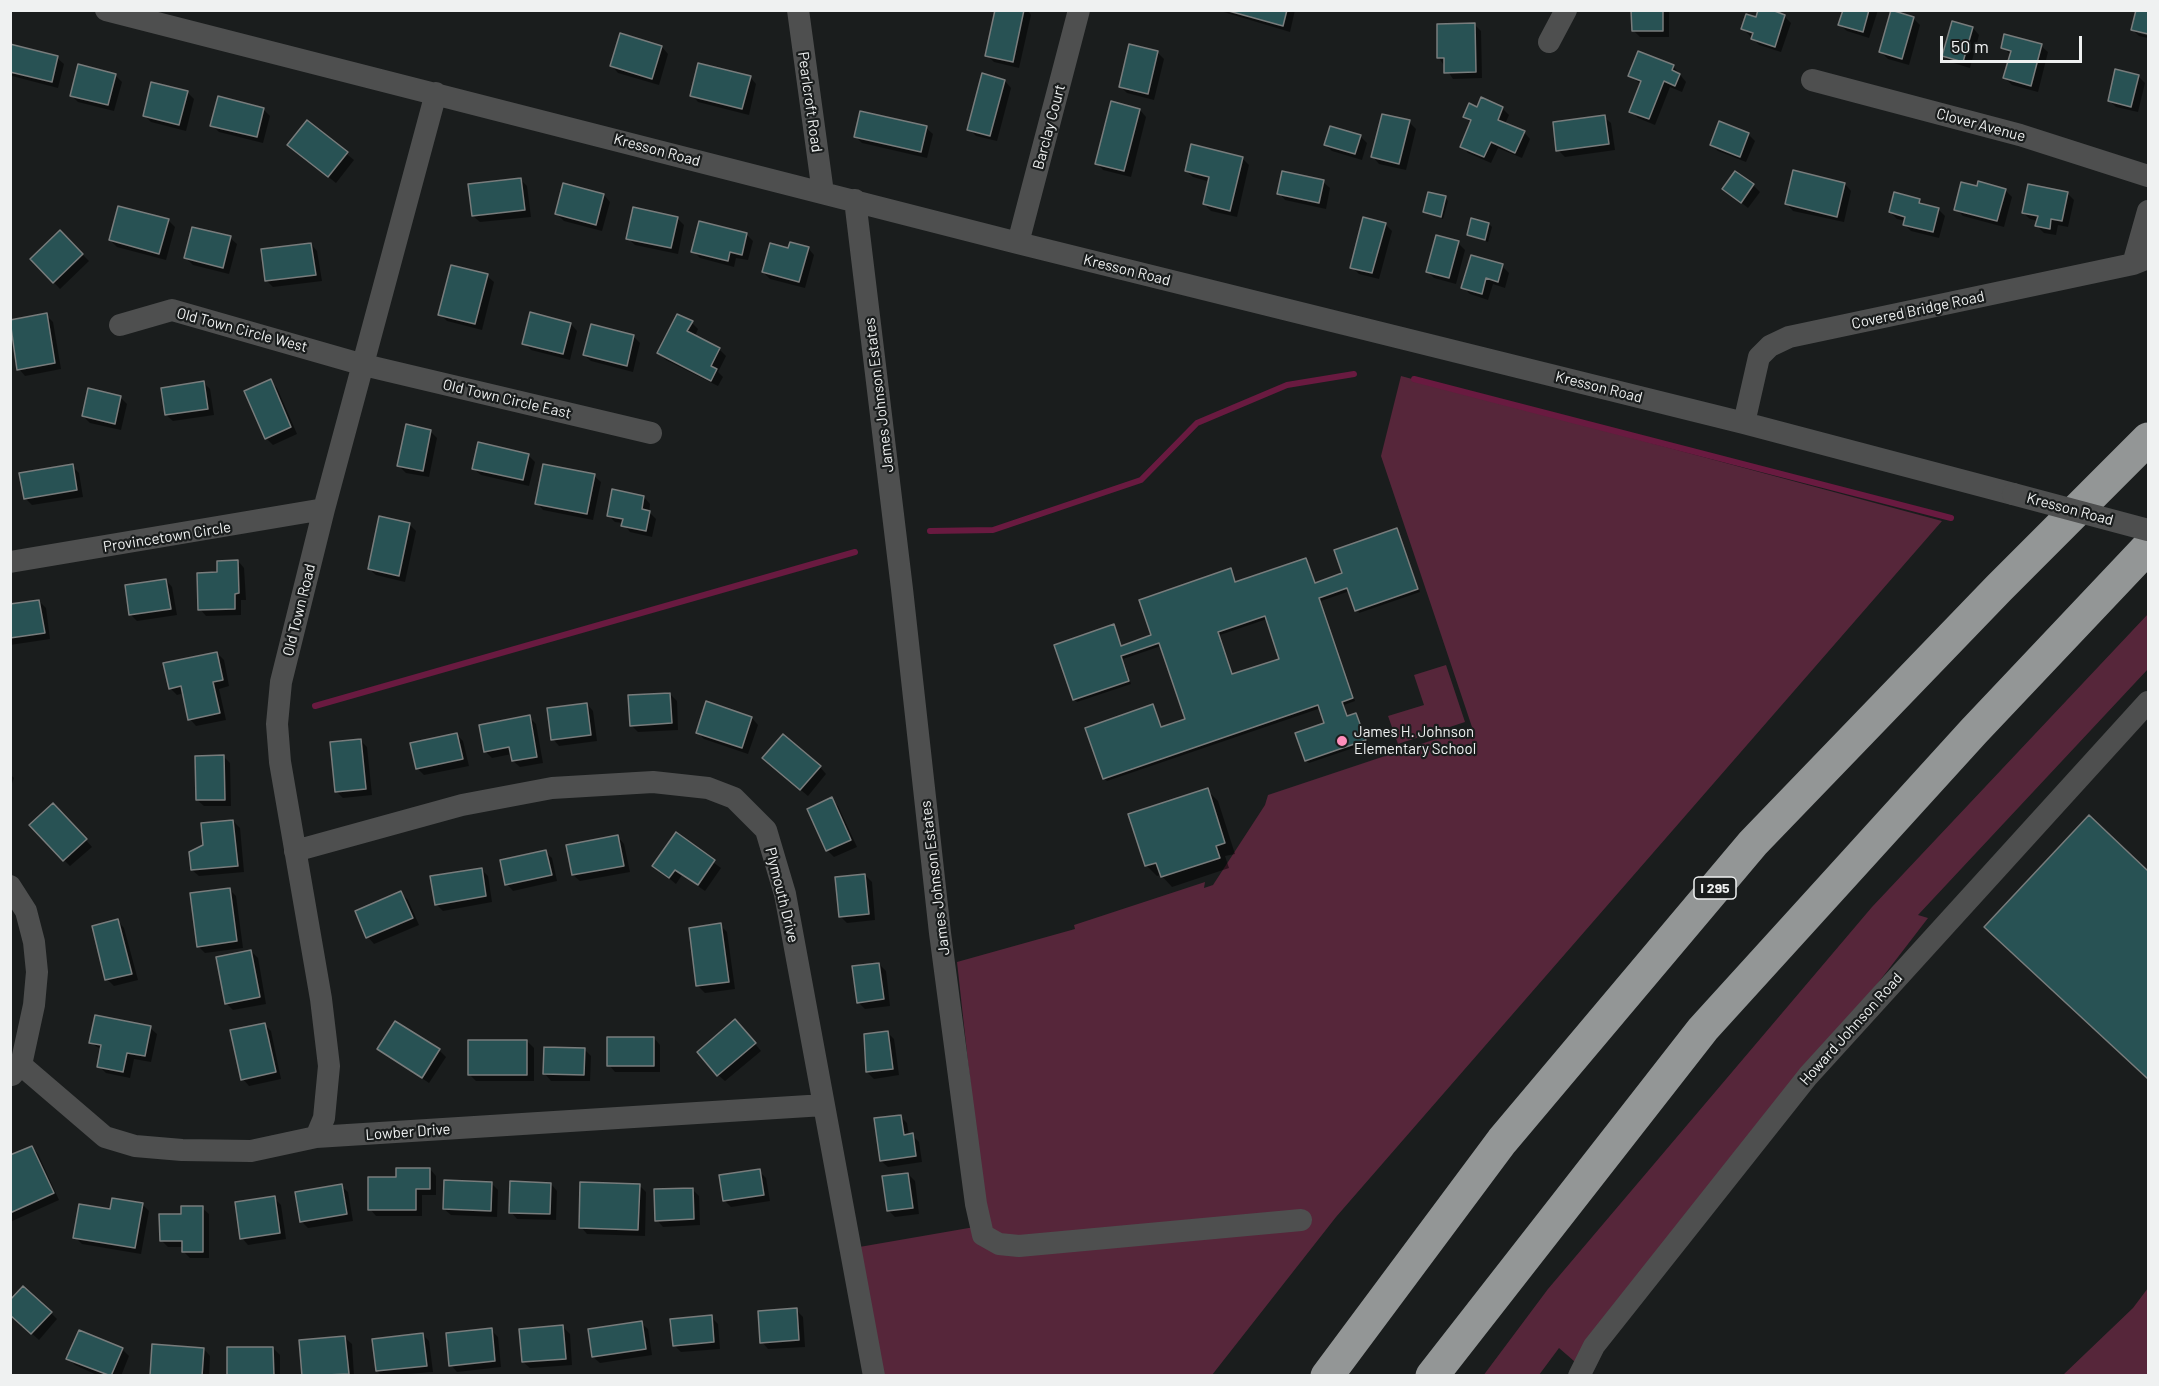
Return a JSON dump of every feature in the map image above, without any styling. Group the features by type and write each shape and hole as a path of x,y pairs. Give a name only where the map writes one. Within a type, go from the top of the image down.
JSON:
{"highway":[{"name":"I 295","path":"1327,1376 1502,1142 1754,843 1999,588 2148,440"},
{"path":"1432,1376 1703,1029 1974,731 2148,547"}],"street":[{"name":"Kresson Road","path":"106,10 1018,243 1744,423 2148,530"},
{"name":"Pearlcroft Road","path":"798,10 823,193"},
{"name":"Barclay Court","path":"1018,243 1079,10"},
{"path":"1549,42 1566,10"},
{"name":"Clover Avenue","path":"1812,80 2020,135 2148,176"},
{"name":"Old Town Road","path":"316,1137 324,1118 329,1066 321,999 295,851 277,724 281,682 324,509 436,93"},
{"name":"James Johnson Estates","path":"855,201 940,933 976,1204 983,1235 999,1244 1019,1246 1301,1220"},
{"path":"2140,261 2148,211"},
{"name":"Covered Bridge Road","path":"1744,423 1759,357 1770,346 1789,337 2140,261"},
{"name":"Old Town Circle West","path":"120,325 172,310 364,365"},
{"name":"Old Town Circle East","path":"364,365 651,433"},
{"name":"Provincetown Circle","path":"10,562 324,509"},
{"name":"Howard Johnson Road","path":"1579,1376 1594,1346 1808,1076 2148,702"},
{"name":"Plymouth Drive","path":"295,851 462,805 552,788 653,782 708,788 734,798 766,830 785,894 874,1376"},
{"path":"10,886 26,911 34,942 37,972 34,1005 16,1071"},
{"name":"Lowber Drive","path":"16,1071 105,1137 135,1146 251,1151 316,1137 824,1105"}],"shaded area":[{"path":"1401,376 1942,521 1336,1217 1212,1375 866,1375 842,1250 986,1225 957,962 1075,929 1074,925 1205,882 1204,888 1213,885 1265,805 1268,795 1472,727 1381,456"},
{"path":"2148,614 2148,669 1918,915 1928,918 1582,1368 1559,1348 1539,1375 1483,1376 1548,1289 1872,907"},
{"path":"1446,665 1465,722 1398,744 1388,716 1424,705 1414,675"},
{"path":"2148,1288 2148,1375 2063,1375 2133,1308"}],"building":[{"path":"995,10 1024,10 1013,62 985,56"},
{"path":"1225,10 1287,10 1283,26"},
{"path":"1631,10 1663,10 1663,31 1632,31"},
{"path":"1758,10 1772,10 1785,15 1775,47 1751,39 1753,33 1741,29 1746,14 1756,17"},
{"path":"1843,10 1869,10 1863,32 1838,25"},
{"path":"1891,10 1914,17 1902,59 1879,52"},
{"path":"2136,10 2148,10 2148,34 2131,30"},
{"path":"1952,21 1973,27 1963,62 1942,56"},
{"path":"1475,23 1476,72 1444,73 1444,58 1437,58 1437,24"},
{"path":"620,33 662,46 652,79 610,66"},
{"path":"2004,34 2042,44 2031,86 2003,78 2011,51 2001,48"},
{"path":"10,44 58,56 52,82 10,72"},
{"path":"1129,44 1158,51 1148,94 1119,87"},
{"path":"1638,51 1674,65 1672,70 1680,74 1675,86 1664,81 1649,119 1629,112 1641,81 1628,76"},
{"path":"698,63 751,76 742,109 690,96"},
{"path":"78,64 116,74 108,105 70,96"},
{"path":"2115,69 2139,75 2131,107 2108,101"},
{"path":"982,73 1005,80 990,136 967,130"},
{"path":"151,82 188,91 179,125 143,116"},
{"path":"218,96 264,108 257,137 210,126"},
{"path":"1481,97 1503,107 1498,120 1525,131 1515,153 1491,142 1484,157 1460,147 1471,120 1463,117 1469,103 1477,107"},
{"path":"1111,101 1140,109 1124,171 1095,164"},
{"path":"860,111 927,126 921,152 854,137"},
{"path":"1382,114 1410,120 1399,164 1371,157"},
{"path":"1605,115 1609,144 1556,151 1553,122"},
{"path":"307,120 348,152 328,177 287,145"},
{"path":"1719,121 1749,133 1740,157 1710,145"},
{"path":"1330,126 1361,135 1355,154 1324,145"},
{"path":"1191,144 1243,157 1230,211 1203,204 1209,177 1185,171"},
{"path":"1793,170 1845,183 1837,217 1785,204"},
{"path":"1282,171 1324,180 1319,203 1277,194"},
{"path":"1735,171 1754,184 1741,203 1722,189"},
{"path":"521,178 525,210 472,216 468,184"},
{"path":"1978,181 2006,189 1997,221 1954,210 1961,182 1977,186"},
{"path":"563,183 604,194 596,225 555,214"},
{"path":"2028,184 2068,192 2062,221 2051,219 2050,229 2035,226 2038,216 2022,213"},
{"path":"1428,192 1446,196 1441,217 1423,212"},
{"path":"1894,192 1920,199 1919,203 1939,208 1933,232 1903,225 1905,217 1889,212"},
{"path":"118,206 169,219 159,254 109,240"},
{"path":"633,207 678,217 671,248 626,239"},
{"path":"1363,217 1386,223 1372,273 1350,268"},
{"path":"1471,218 1489,223 1485,240 1467,235"},
{"path":"699,221 747,233 742,255 730,252 728,261 691,252"},
{"path":"192,227 231,236 223,268 184,258"},
{"path":"60,230 83,254 53,283 30,259"},
{"path":"1436,235 1459,241 1449,278 1426,272"},
{"path":"790,242 809,247 799,282 762,272 770,243 788,248"},
{"path":"311,243 316,275 265,281 261,249"},
{"path":"1471,255 1503,264 1498,282 1486,278 1482,294 1461,288"},
{"path":"451,265 488,274 475,324 438,315"},
{"path":"530,312 571,323 563,354 522,344"},
{"path":"47,313 55,363 17,370 10,320"},
{"path":"677,314 693,321 687,331 720,348 711,366 717,369 711,381 657,353"},
{"path":"591,324 634,335 627,366 583,355"},
{"path":"271,379 291,427 265,439 244,391"},
{"path":"204,381 208,409 165,415 161,388"},
{"path":"88,388 121,396 115,424 82,416"},
{"path":"406,424 431,430 423,471 397,466"},
{"path":"478,442 529,454 523,480 472,469"},
{"path":"73,464 77,490 24,499 19,473"},
{"path":"543,464 595,474 587,514 535,504"},
{"path":"612,489 644,496 642,509 650,511 646,531 621,526 623,519 607,516"},
{"path":"379,516 410,523 399,576 368,569"},
{"path":"1397,528 1418,589 1355,611 1347,588 1319,598 1353,698 1342,702 1347,716 1356,713 1366,740 1305,761 1295,733 1324,723 1318,705 1103,779 1085,728 1153,704 1161,727 1185,719 1159,643 1121,656 1129,681 1073,700 1054,645 1114,624 1121,646 1151,635 1139,600 1231,568 1235,582 1306,558 1315,583 1342,573 1334,550","holes":["1265,616 1279,659 1232,674 1218,632"]},
{"path":"238,560 239,593 235,594 235,609 198,610 197,573 217,572 217,561"},
{"path":"166,579 171,609 129,615 125,585"},
{"path":"39,600 45,633 10,638 10,604"},
{"path":"217,652 223,680 213,682 220,713 188,720 181,686 169,689 163,663"},
{"path":"670,693 672,723 630,726 628,695"},
{"path":"706,701 752,717 742,748 696,733"},
{"path":"587,703 591,735 551,740 547,708"},
{"path":"530,715 537,757 512,761 509,747 484,752 479,725"},
{"path":"457,733 463,759 416,769 410,743"},
{"path":"783,734 821,766 800,790 762,758"},
{"path":"361,739 366,789 335,792 330,742"},
{"path":"224,755 225,800 196,800 195,756"},
{"path":"1208,788 1225,843 1216,846 1220,858 1161,877 1156,863 1145,866 1128,814"},
{"path":"832,797 851,840 826,851 807,809"},
{"path":"53,803 87,839 63,861 29,825"},
{"path":"2089,815 2148,871 2148,1079 1984,927"},
{"path":"233,820 238,866 191,870 189,852 203,845 201,823"},
{"path":"676,832 715,860 698,885 675,870 669,878 652,866"},
{"path":"618,835 624,866 572,875 566,845"},
{"path":"546,850 552,875 505,885 500,860"},
{"path":"482,868 486,896 435,905 430,876"},
{"path":"865,874 869,914 839,917 835,877"},
{"path":"230,888 237,941 197,947 190,893"},
{"path":"401,891 413,918 366,938 355,911"},
{"path":"118,919 132,974 105,980 92,926"},
{"path":"721,923 729,982 696,986 689,928"},
{"path":"251,950 260,997 225,1004 216,957"},
{"path":"879,963 884,999 857,1003 852,966"},
{"path":"95,1015 151,1026 145,1056 127,1053 123,1072 97,1067 101,1045 89,1043"},
{"path":"735,1019 756,1043 717,1076 697,1052"},
{"path":"395,1021 440,1049 422,1078 377,1049"},
{"path":"265,1023 276,1072 241,1080 230,1030"},
{"path":"888,1031 893,1069 866,1072 864,1034"},
{"path":"607,1037 654,1037 654,1066 607,1066"},
{"path":"468,1040 527,1040 527,1075 468,1075"},
{"path":"544,1047 585,1048 584,1075 543,1074"},
{"path":"901,1115 904,1135 913,1133 916,1156 880,1161 874,1118"},
{"path":"32,1146 54,1193 10,1213 10,1155"},
{"path":"396,1168 430,1168 430,1189 416,1189 416,1210 368,1210 368,1177 396,1177"},
{"path":"760,1169 764,1195 723,1201 719,1175"},
{"path":"908,1173 913,1208 887,1211 882,1176"},
{"path":"444,1180 492,1182 491,1211 443,1209"},
{"path":"510,1181 551,1183 550,1214 509,1213"},
{"path":"580,1182 640,1184 638,1230 579,1228"},
{"path":"342,1184 347,1214 300,1222 295,1192"},
{"path":"693,1188 694,1219 655,1221 654,1189"},
{"path":"275,1196 280,1233 240,1239 235,1202"},
{"path":"112,1198 143,1203 135,1248 73,1238 79,1204 110,1209"},
{"path":"181,1206 203,1206 203,1252 182,1252 182,1241 160,1241 159,1214 181,1214"},
{"path":"23,1286 52,1312 31,1334 10,1315 10,1300"},
{"path":"797,1308 799,1340 760,1343 758,1311"},
{"path":"712,1315 714,1342 673,1346 670,1319"},
{"path":"642,1321 646,1349 592,1357 588,1329"},
{"path":"563,1325 566,1359 522,1362 519,1329"},
{"path":"492,1328 495,1361 449,1366 446,1333"},
{"path":"79,1330 123,1348 111,1376 66,1359"},
{"path":"423,1333 427,1366 376,1371 372,1339"},
{"path":"345,1336 349,1374 302,1376 299,1340"},
{"path":"152,1344 204,1348 202,1376 150,1376"},
{"path":"227,1347 273,1347 274,1376 227,1376"}],"waterway":[{"path":"930,531 993,530 1141,480 1197,423 1287,385 1354,374"},
{"path":"1414,379 1951,518"},
{"path":"315,706 855,552"}],"place":[{"name":"James H. Johnson Elementary School","path":"1342,741"}]}
